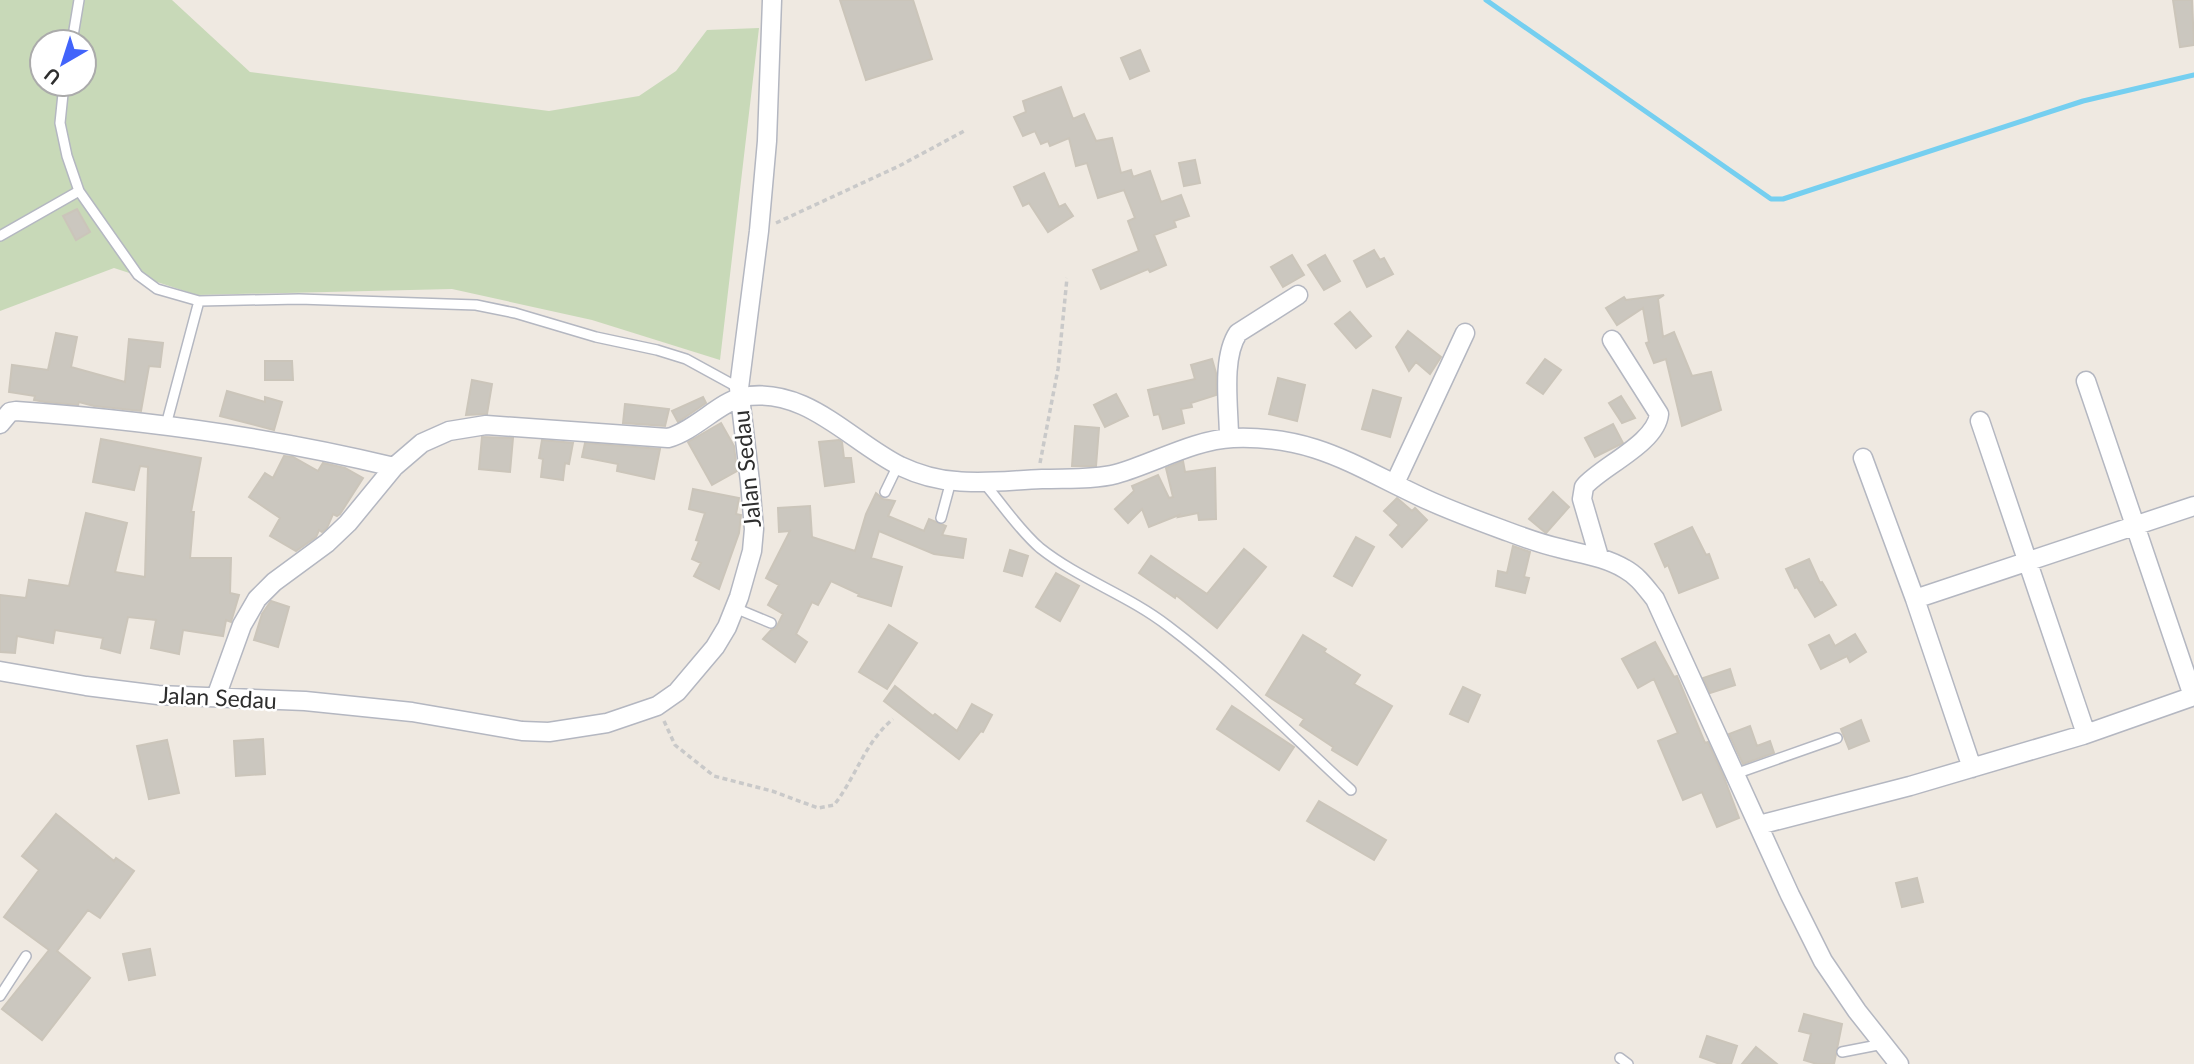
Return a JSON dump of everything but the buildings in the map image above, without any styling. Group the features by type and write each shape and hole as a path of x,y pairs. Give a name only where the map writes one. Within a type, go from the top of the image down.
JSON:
{"street":[{"name":"Jalan Sedau","path":"0,671 134,692 305,701 399,710 522,731 577,729 607,723 657,706 677,692 715,647 735,608 752,551 754,529 739,393 759,231 771,90 772,0"},
{"path":"1229,438 1228,359 1232,342 1238,333 1298,295"},
{"path":"1395,482 1465,333"},
{"path":"1600,557 1583,499 1584,487 1640,442 1654,427 1658,414 1612,340"},
{"path":"1759,825 1972,768 2086,734 2193,696 2087,381"},
{"path":"216,697 243,625 257,599 274,582 348,523 394,467 422,443 449,431 486,425 668,438 683,432 739,393 788,400 816,412 898,465 951,481 984,483 1108,476 1229,438 1285,440 1324,450 1422,497 1511,533 1557,548 1600,557 1626,569 1637,578 1655,599 1823,961 1840,988 1899,1064"},
{"path":"0,424 10,412 16,411 166,425 320,449 394,467"},
{"path":"1980,421 2086,734"},
{"path":"1863,458 1915,599 1972,768"},
{"path":"1915,599 2194,506"}],"lane":[{"path":"74,28 79,0"},
{"path":"63,98 60,123 66,156 79,191 138,275 157,289 199,301 299,299 476,305 686,359 739,393"},
{"path":"0,236 79,191"},
{"path":"166,425 199,301"},
{"path":"885,492 898,465"},
{"path":"941,518 951,481"},
{"path":"984,483 1039,547 1128,599 1191,643 1351,790"},
{"path":"735,608 771,623"},
{"path":"1735,774 1837,738"},
{"path":"0,996 26,956"},
{"path":"1842,1052 1883,1044"}],"path":[{"path":"759,231 887,172 966,130"},
{"path":"1037,479 1058,369 1067,278"},
{"path":"657,706 675,745 714,776 772,791 818,808 834,805 848,787 864,753 892,719"}],"green space":[{"path":"0,0 172,0 250,72 549,111 639,96 676,71 707,30 759,28 720,360 592,320 452,289 197,295 114,268 0,311"}],"waterway":[{"path":"1486,0 1771,199 1783,199 2083,101 2194,75"}]}
